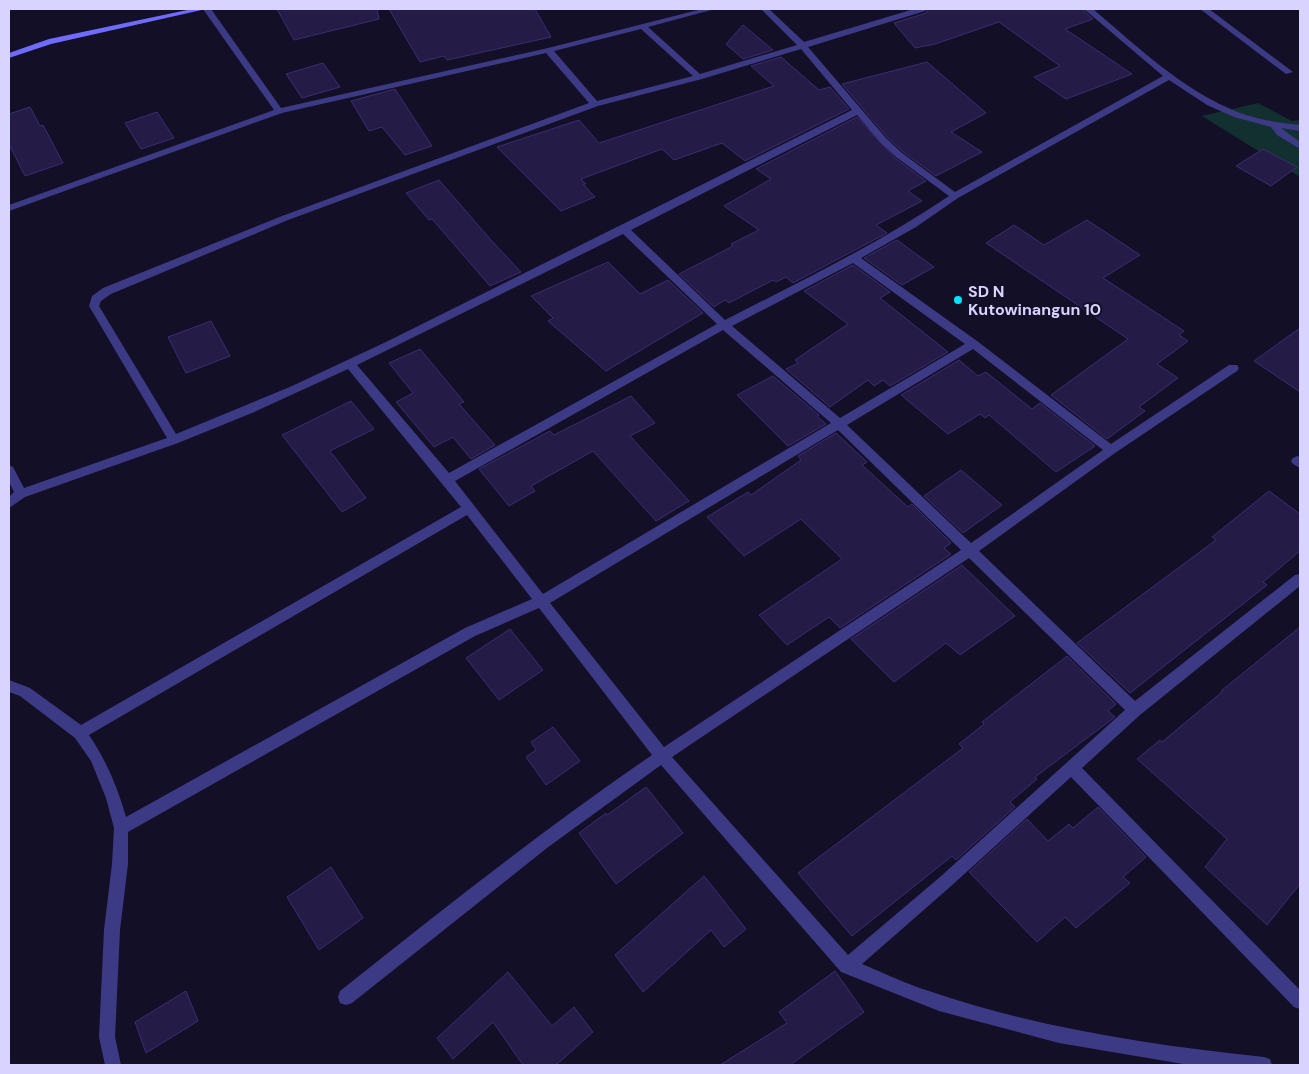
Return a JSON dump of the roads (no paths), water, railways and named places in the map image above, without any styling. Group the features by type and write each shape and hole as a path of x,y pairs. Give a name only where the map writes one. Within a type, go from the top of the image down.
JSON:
{"street":[{"path":"9,56 49,42 202,9"},
{"path":"207,9 279,111"},
{"path":"9,208 279,111 548,50 711,9"},
{"path":"765,9 802,45 883,140 899,155 955,196"},
{"path":"174,440 94,306 96,299 101,295 285,218 595,104 699,77 922,9"},
{"path":"1088,9 1169,76 1225,111 1250,121 1300,128"},
{"path":"1204,9 1289,72"},
{"path":"643,27 699,77"},
{"path":"548,50 595,104"},
{"path":"447,480 724,325 854,258 913,225 955,196 1169,76"},
{"path":"9,503 21,494 174,440 248,410 624,229 662,208 857,111"},
{"path":"1275,126 1280,133 1300,146"},
{"path":"624,229 724,325 839,424 1135,710"},
{"path":"854,258 973,344 1111,450"},
{"path":"121,828 470,632 542,601 973,344"},
{"path":"349,363 447,480 662,756 847,966 937,1003 1037,1031 1202,1060 1264,1065"},
{"path":"346,998 468,899 610,791 970,551 1111,450 1233,368"},
{"path":"9,470 21,494"},
{"path":"80,732 468,509"},
{"path":"847,966 946,882 1070,767 1135,710 1300,579"},
{"path":"9,686 25,692 80,732 96,757 113,798 121,828 120,864 112,930 106,1037 113,1065"},
{"path":"1070,767 1300,999"}],"place":[{"name":"SD N Kutowinangun 10","path":"958,300"}]}
